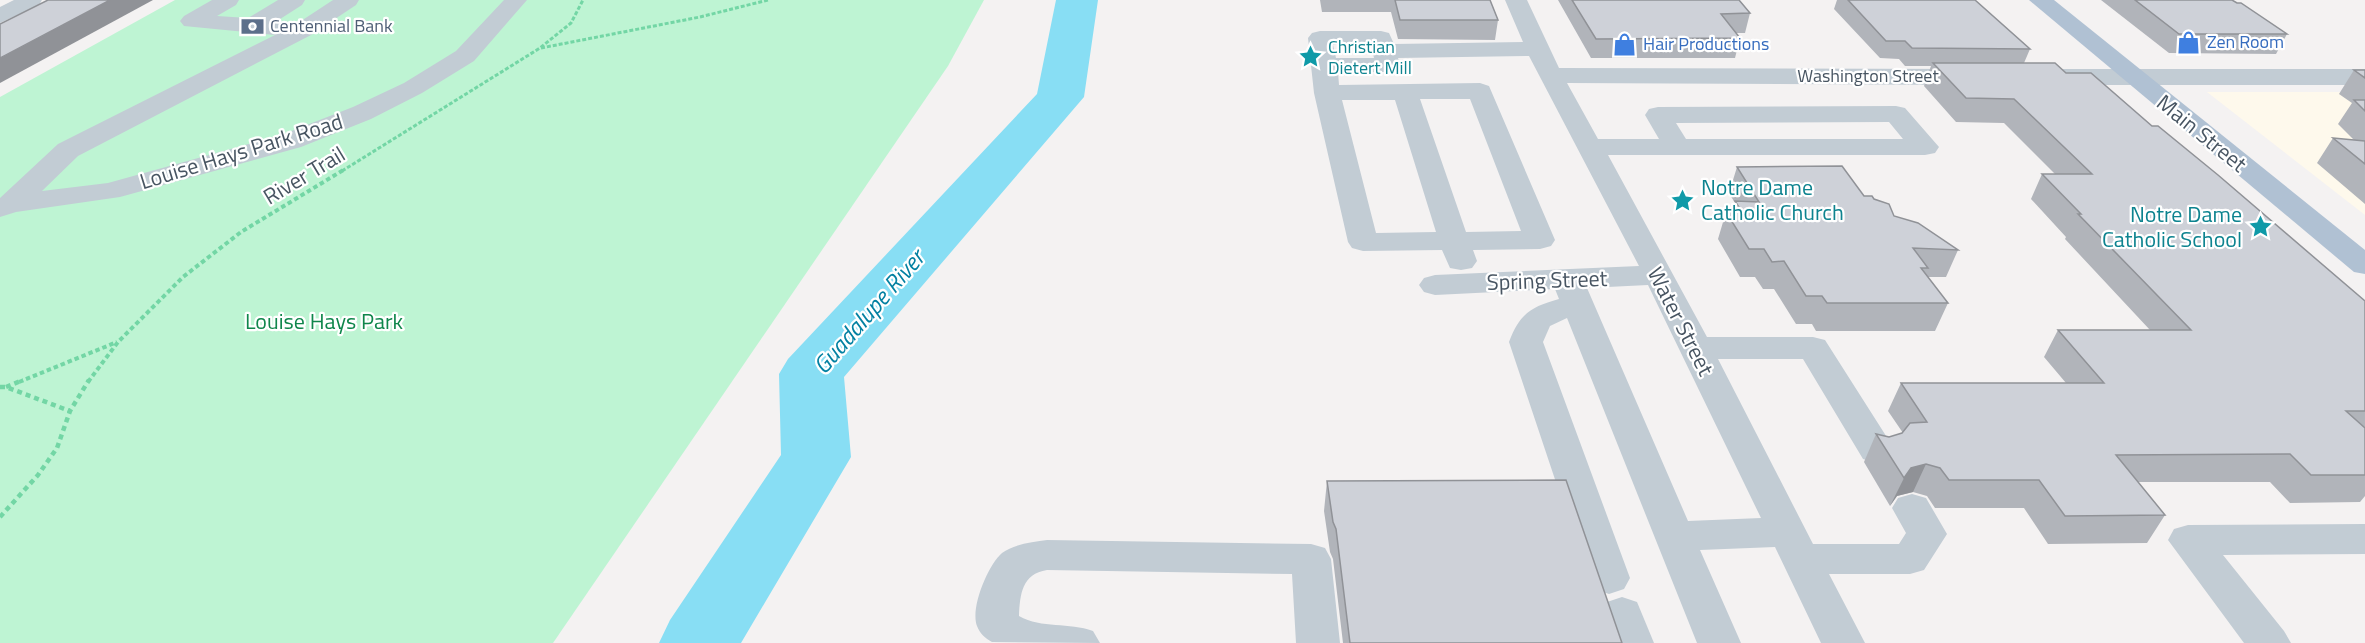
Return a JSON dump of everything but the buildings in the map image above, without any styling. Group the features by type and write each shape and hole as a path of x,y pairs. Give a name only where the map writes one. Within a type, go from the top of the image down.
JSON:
{"main road":[{"name":"Main Street","path":"2040,0 2365,265"}],"street":[{"path":"0,16 31,0"},
{"path":"228,0 192,21 303,30"},
{"path":"252,26 294,0"},
{"path":"6,206 68,150 303,30 348,0"},
{"name":"Louise Hays Park Road","path":"6,206 110,191 281,144 362,113 413,88 465,56 516,0"},
{"name":"Water Street","path":"1516,0 1544,62 1659,276 1843,643"},
{"name":"Washington Street","path":"1327,93 1325,65 1388,65 1384,51 1800,76 2365,77"},
{"path":"1800,76 1828,114"},
{"path":"1480,91 1539,240 1363,243 1327,93 1405,92 1480,91"},
{"path":"1405,92 1469,283"},
{"path":"1589,147 1678,147 1925,147 1896,114 1658,115 1678,147"},
{"name":"Spring Street","path":"1435,285 1469,283 1573,293 1659,276"},
{"path":"1621,612 1526,342 1531,325 1573,293 1719,643"},
{"path":"1695,348 1813,348 1876,450"},
{"path":"1674,536 1794,546 1910,560 1927,534 1912,508"},
{"path":"2269,643 2188,540 2365,539"},
{"path":"1078,643 1040,643 1014,636 997,624 998,601 1006,578 1022,560 1047,555 1311,560 1318,643"}],"path":[{"name":"River Trail","path":"0,517 38,475 57,448 70,411 98,366 118,342 183,277 241,232 540,48 571,23 583,0"},
{"path":"540,48 700,17 768,0"},
{"path":"6,387 118,342"},
{"path":"0,387 6,387 70,411"}],"shaded area":[{"path":"2207,92 2365,92 2365,215"}],"green space":[{"name":"Louise Hays Park","path":"175,0 984,0 948,66 553,643 0,643 0,97"}],"waterway":[{"name":"Guadalupe River","path":"699,643 816,457 811,374 1060,97 1077,0"}],"place":[{"name":"Centennial Bank","path":"252,26"},
{"name":"Zen Room","path":"2189,42"},
{"name":"Hair Productions","path":"1625,44"},
{"name":"Christian Dietert Mill","path":"1310,57"},
{"name":"Notre Dame Catholic Church","path":"1683,200"},
{"name":"Notre Dame Catholic School","path":"2260,227"}]}
